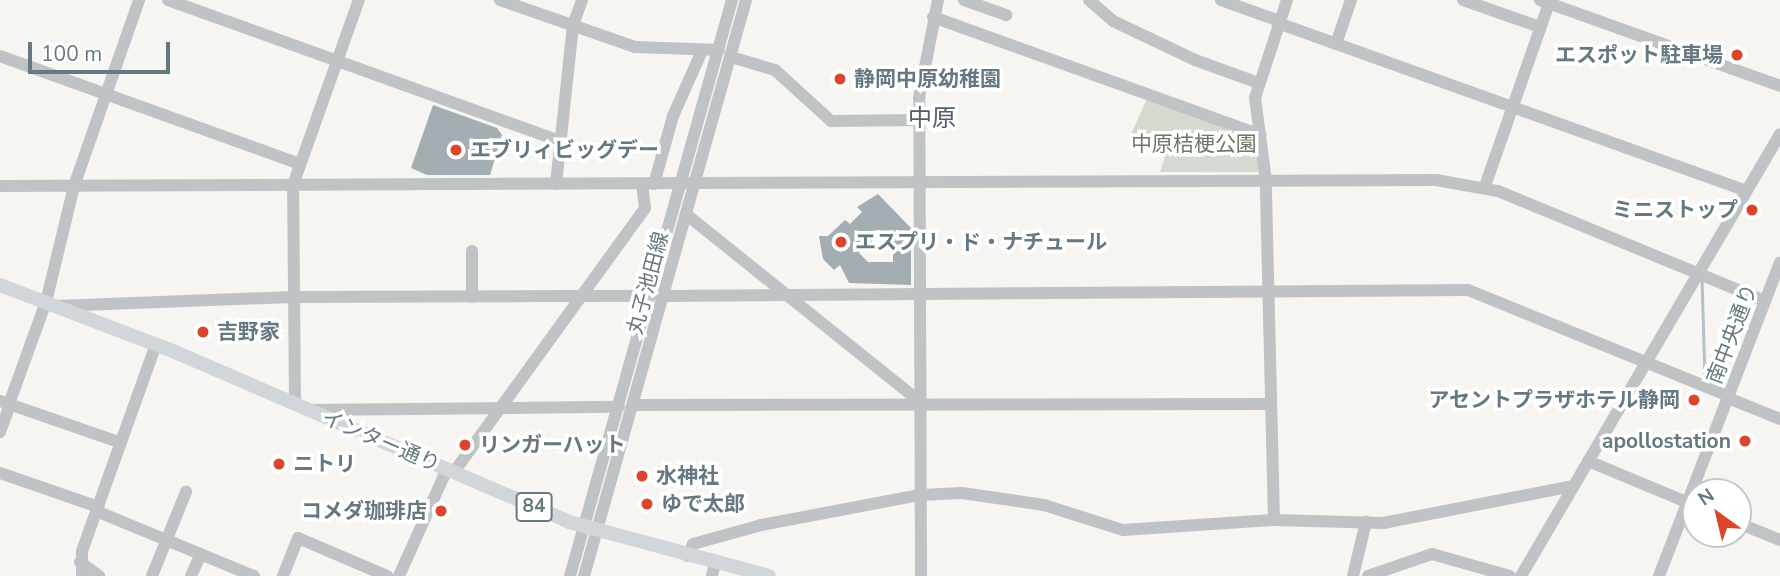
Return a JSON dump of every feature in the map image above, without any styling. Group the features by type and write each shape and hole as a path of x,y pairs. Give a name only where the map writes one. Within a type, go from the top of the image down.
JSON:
{"main road":[{"name":"インター通り","path":"0,285 156,344 592,530 687,556 714,570 769,576"}],"street":[{"path":"0,432 6,403 51,304 74,186 139,0"},
{"path":"168,0 562,142"},
{"path":"295,404 293,185 359,0"},
{"path":"500,0 635,47 725,54 775,70 831,121 919,120"},
{"path":"556,184 573,26 582,0"},
{"name":"丸子池田線","path":"725,54 732,0"},
{"name":"丸子池田線","path":"570,576 592,530 635,405 658,296 725,54 746,0"},
{"path":"921,576 919,120 921,69 938,0"},
{"path":"964,0 1006,15"},
{"path":"1088,0 1113,20 1195,60 1259,83"},
{"path":"1221,0 1746,191"},
{"path":"1274,520 1266,181 1260,135 1259,83 1287,0"},
{"path":"1336,44 1351,0"},
{"path":"1463,0 1540,27"},
{"path":"1485,186 1540,27 1546,1 1780,86"},
{"path":"933,17 1260,135"},
{"path":"399,576 450,471 501,408 645,208 648,184 673,116 702,51"},
{"path":"0,56 300,164"},
{"path":"1521,576 1701,275 1780,134"},
{"path":"0,186 1436,180 1485,186 1701,275 1771,298"},
{"name":"丸子池田線","path":"584,576 620,407 687,215 689,184"},
{"path":"687,215 922,403"},
{"path":"472,251 472,297"},
{"name":"南中央通り","path":"1701,478 1728,397 1771,298 1780,263"},
{"path":"51,304 293,297 1468,290 1780,419"},
{"path":"82,576 80,562 156,344"},
{"path":"6,403 121,443"},
{"path":"635,405 1271,404"},
{"path":"309,410 620,407"},
{"path":"1588,461 1682,501"},
{"path":"0,473 97,509 254,576"},
{"path":"687,556 693,544 761,526 920,495 962,494 1044,505 1123,530 1274,520 1366,522 1573,486"},
{"path":"152,576 186,492"},
{"path":"1353,576 1366,522"},
{"name":"南中央通り","path":"1659,576 1682,527"},
{"path":"1752,529 1780,541"},
{"path":"283,576 298,538 387,576"},
{"path":"191,576 201,554"},
{"path":"1367,576 1432,554 1510,576"},
{"path":"80,562 99,576"}],"green space":[{"name":"中原桔梗公園","path":"1147,99 1254,137 1260,172 1160,172 1168,148 1131,134"}],"building":[{"name":"エブリィビッグデー","path":"433,105 497,128 502,135 490,175 427,175 411,168"},
{"name":"エスプリ・ド・ナチュール","path":"878,194 911,228 900,246 911,246 911,285 849,283 840,265 834,270 823,259 819,236 828,236 845,220 850,224 862,212 857,207","holes":["881,233 893,246 893,262 868,262 859,253"]}],"waterway":[{"path":"1702,278 1705,377"}],"place":[{"name":"エスポット駐車場","path":"1737,55"},
{"name":"静岡中原幼稚園","path":"840,79"},
{"name":"エブリィビッグデー","path":"456,150"},
{"name":"ミニストップ","path":"1752,210"},
{"name":"エスプリ・ド・ナチュール","path":"841,242"},
{"name":"吉野家","path":"203,332"},
{"name":"アセントプラザホテル静岡","path":"1694,400"},
{"name":"apollostation","path":"1745,441"},
{"name":"リンガーハット","path":"465,445"},
{"name":"ニトリ","path":"279,464"},
{"name":"水神社","path":"642,476"},
{"name":"ゆで太郎","path":"647,504"},
{"name":"コメダ珈琲店","path":"441,511"}],"district":[{"name":"中原","path":"932,119"}]}
